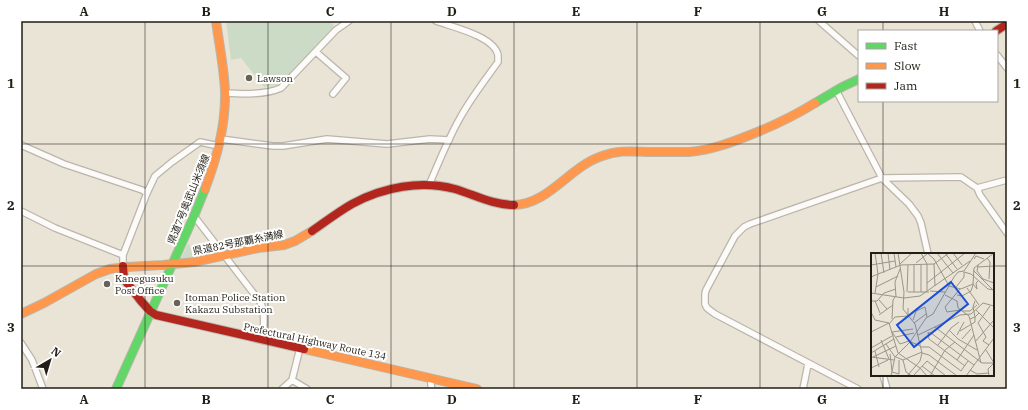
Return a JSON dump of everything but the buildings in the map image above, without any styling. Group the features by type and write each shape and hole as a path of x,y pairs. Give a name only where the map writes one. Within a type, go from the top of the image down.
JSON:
{"main road":[{"name":"県道7号奥武山米須線","path":"116,389 194,216 211,173 220,142 225,93 221,51 216,21"},
{"name":"県道82号那覇糸満線","path":"172,264 225,255 260,247 290,243 344,208 380,192 400,187 418,184 429,185 449,188 494,203 520,205 528,203 546,194 587,162 607,154 626,151 692,152 716,148 790,118 806,110 836,90 858,79"},
{"path":"21,314 35,308 100,272 123,266 172,264"},
{"path":"123,266 124,279 150,311"},
{"name":"Prefectural Highway Route 134","path":"150,311 156,315 166,318 477,389"}],"street":[{"path":"225,93 253,93 281,88 336,30 348,21"},
{"path":"429,185 458,122 498,62 498,56 495,49 484,39 436,21"},
{"path":"819,21 858,55"},
{"path":"975,21 980,30"},
{"path":"316,52 346,78 333,94"},
{"path":"998,56 1007,68"},
{"path":"836,90 882,178 909,204 918,216 921,222 928,253"},
{"path":"123,266 123,255 155,176 200,142 283,146 327,139 387,144 430,139 449,140"},
{"path":"21,145 64,164 147,193"},
{"path":"858,389 711,312 705,304 706,290 731,243 739,232 750,224 882,178 961,177 978,188 980,195 1007,233"},
{"path":"978,188 1007,180"},
{"path":"21,211 55,228 123,255"},
{"path":"194,216 261,303 264,315 263,340"},
{"path":"21,343 32,360 43,389"},
{"path":"282,389 292,380 300,348"},
{"path":"803,389 808,364"},
{"path":"883,376 887,389"},
{"path":"431,378 430,385 432,389"},
{"path":"292,380 306,389"}],"green space":[{"path":"226,21 331,21 334,26 281,84 264,87 241,58 231,60"},
{"path":"188,244 193,257 181,258"}],"traffic: fast":[{"path":"815,103 858,79"},
{"path":"116,389 205,189"}],"traffic: slow":[{"path":"205,189 220,141 225,104 224,73 216,21"},
{"path":"514,205 526,203 549,192 579,168 602,156 615,152 689,152 713,148 767,128 815,103"},
{"path":"21,314 96,274 110,269 194,262 258,248 284,245 295,241 312,231"},
{"path":"304,349 477,389"}],"traffic: jam":[{"path":"998,30 1007,24"},
{"path":"312,231 342,210 364,198 389,189 416,185 442,186 491,202 514,205"},
{"path":"123,266 124,279 141,301 156,315 304,349"}],"place":[{"name":"Lawson","path":"249,78"},
{"name":"Kanegusuku Post Office","path":"107,284"},
{"name":"Itoman Police Station Kakazu Substation","path":"177,303"}]}
